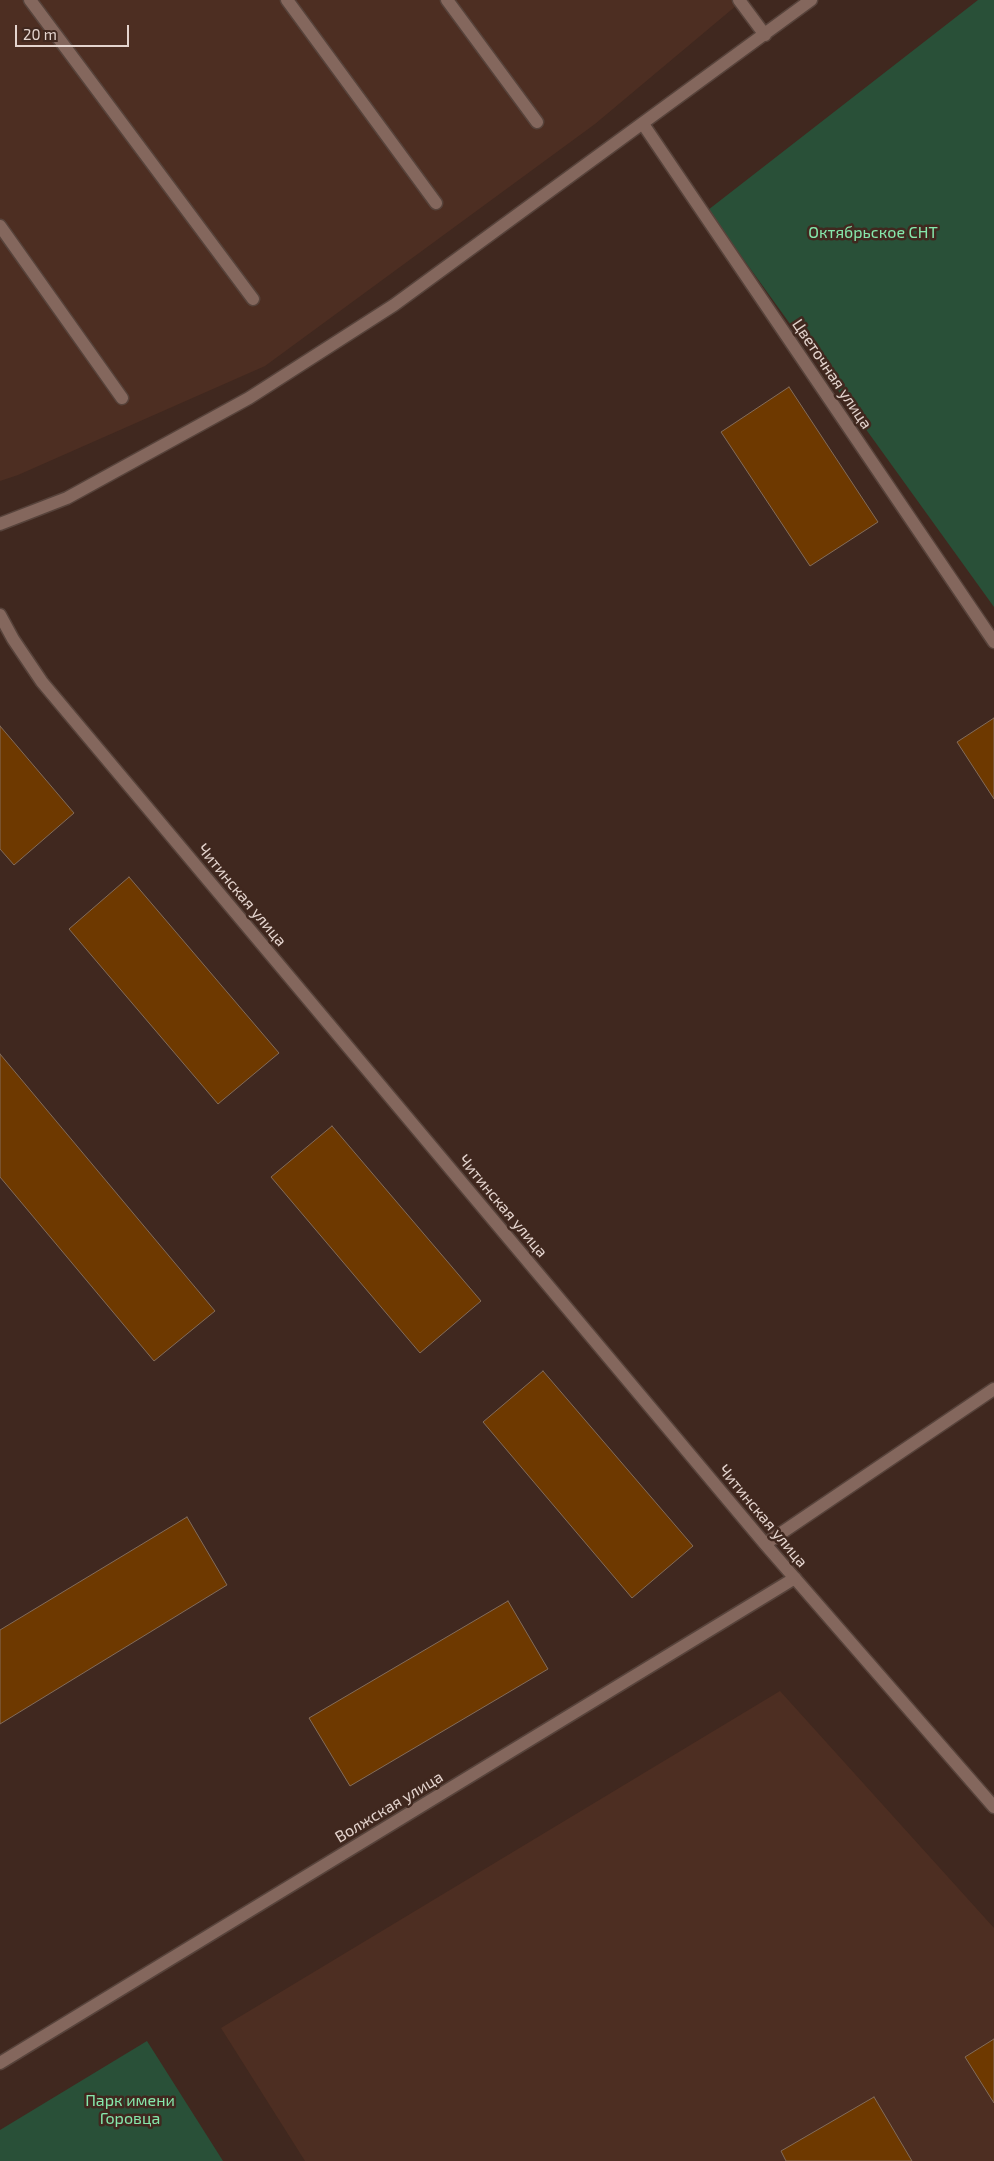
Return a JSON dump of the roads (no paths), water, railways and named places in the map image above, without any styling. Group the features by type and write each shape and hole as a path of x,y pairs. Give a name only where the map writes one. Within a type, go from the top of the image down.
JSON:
{"street":[{"path":"30,0 253,299"},
{"path":"287,0 436,203"},
{"path":"447,0 538,122"},
{"path":"739,0 765,35"},
{"path":"0,524 67,498 249,398 394,305 812,0"},
{"name":"Цветочная улица","path":"644,124 994,642"},
{"path":"0,226 122,398"},
{"name":"Читинская улица","path":"0,615 13,640 42,682 765,1544 994,1807"},
{"path":"765,1544 994,1389"},
{"name":"Волжская улица","path":"0,2063 794,1578"}],"park label":[{"name":"Октябрьское СНТ","path":"873,233"},
{"name":"Парк имени Горовца","path":"130,2110"}]}
